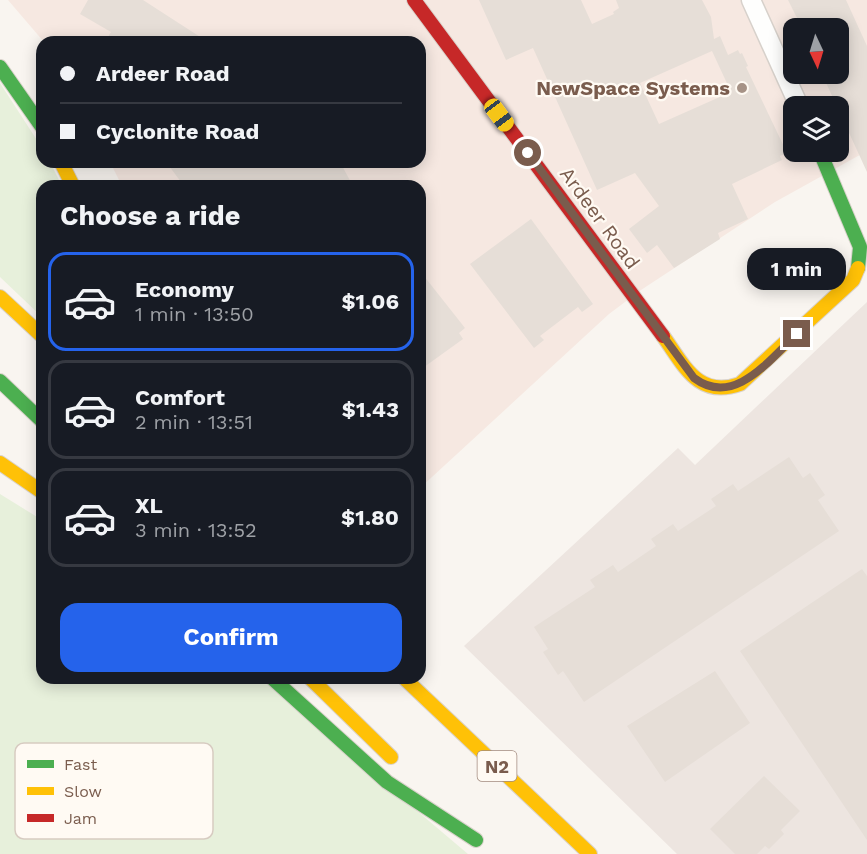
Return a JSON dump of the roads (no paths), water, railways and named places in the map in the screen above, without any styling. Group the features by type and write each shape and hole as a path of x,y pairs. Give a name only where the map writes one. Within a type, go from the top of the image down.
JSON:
{"main road":[{"name":"Ardeer Road","path":"414,0 694,378 704,385 728,389 740,384 842,293 853,280 859,265 860,247 824,162"},
{"path":"0,67 36,118"},
{"path":"0,297 36,330"},
{"path":"0,381 36,415"},
{"path":"0,463 36,488"},
{"path":"279,684 387,782 480,843 426,791"},
{"path":"316,684 402,767"},
{"name":"N2","path":"410,684 590,854"},
{"path":"481,731 506,754"},
{"path":"522,770 560,825"}],"street":[{"path":"751,0 794,96"}],"place":[{"name":"NewSpace Systems","path":"742,88"}]}
